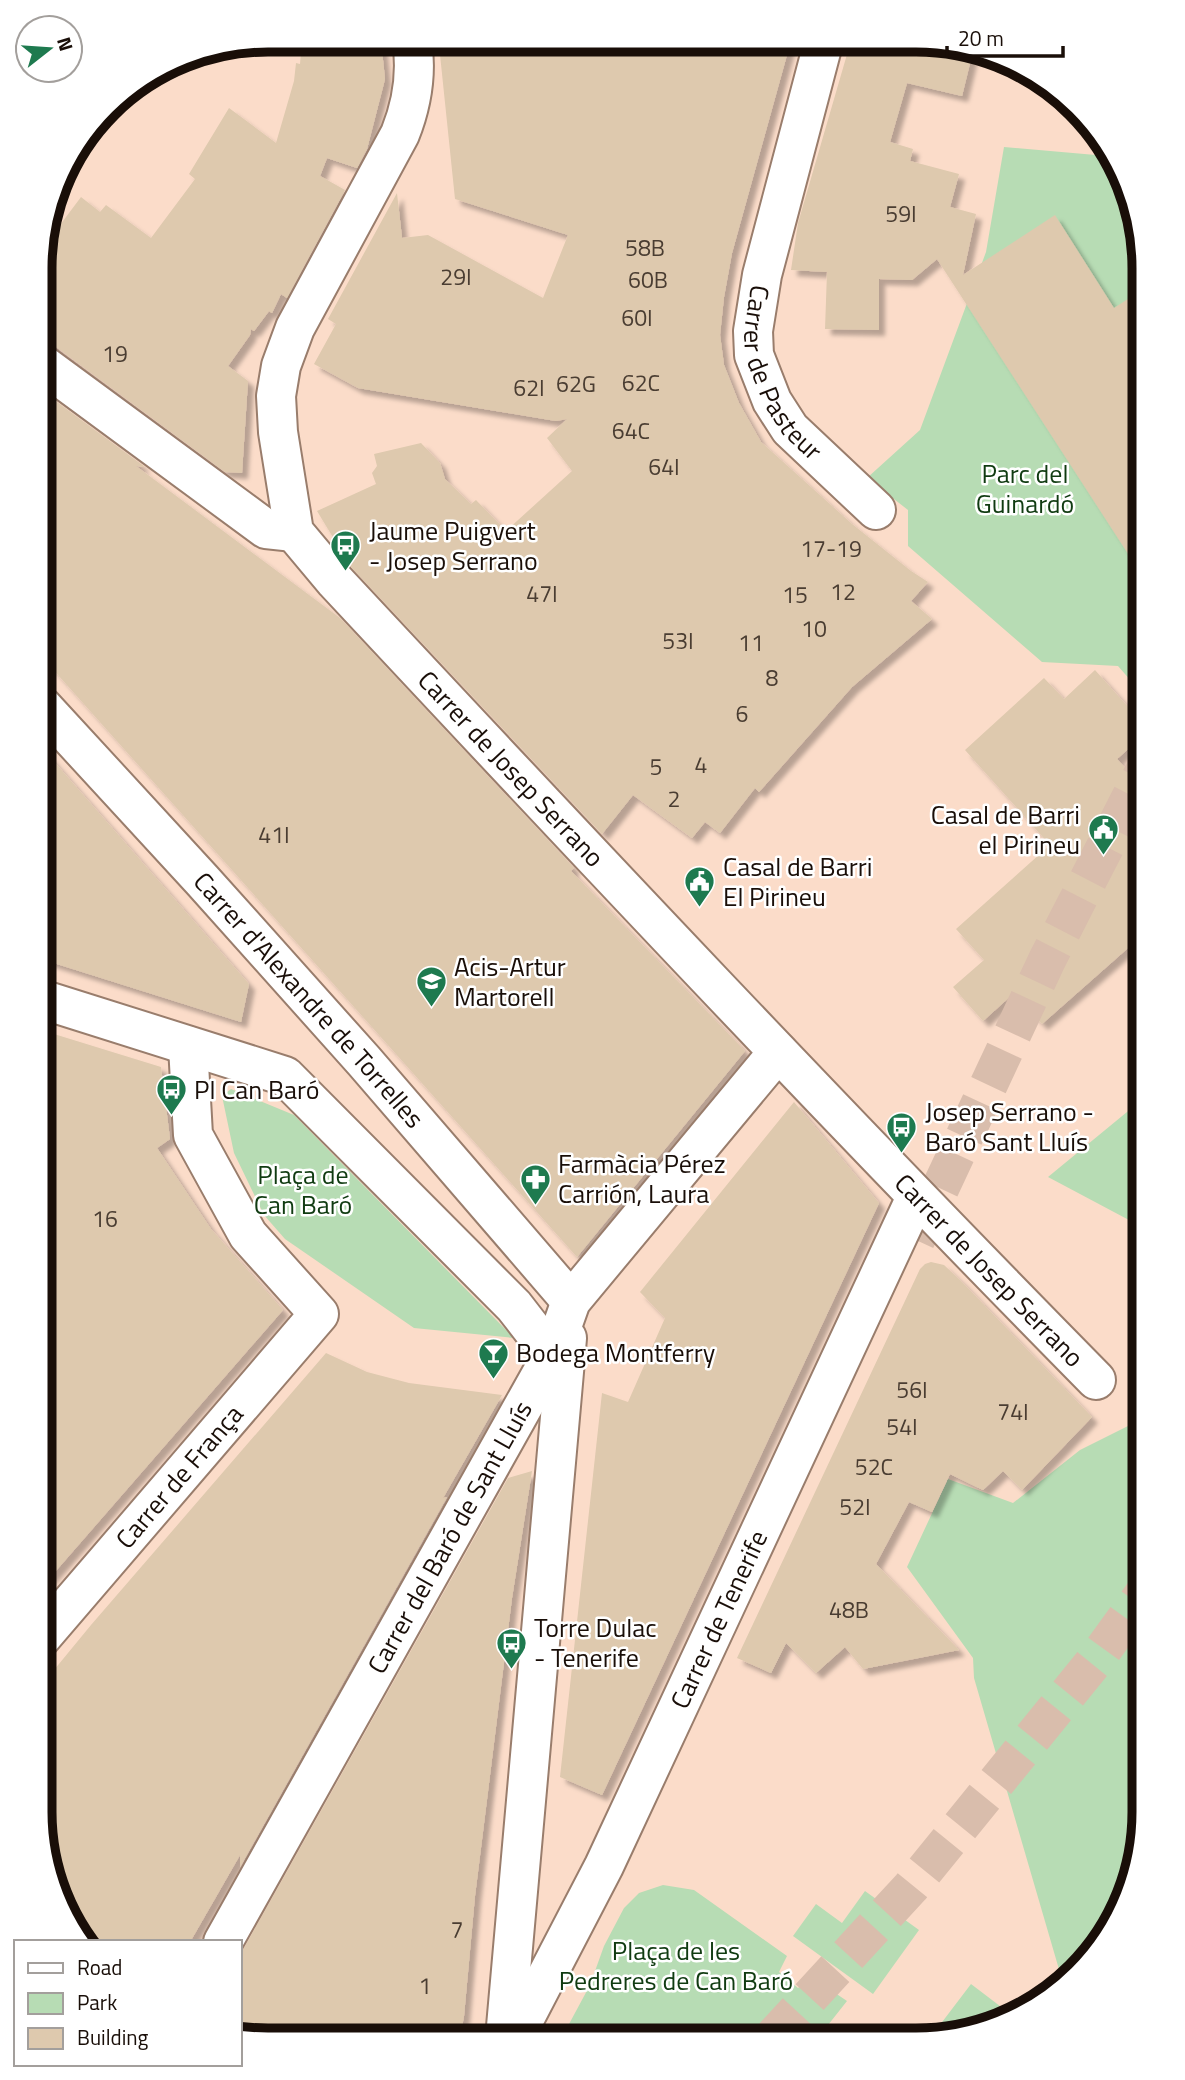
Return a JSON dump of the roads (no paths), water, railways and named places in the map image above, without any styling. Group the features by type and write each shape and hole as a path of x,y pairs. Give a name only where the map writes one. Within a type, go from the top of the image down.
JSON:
{"street":[{"path":"53,372 266,528 294,532 278,432 276,396 281,366 295,328 316,287 400,134 409,111 414,83 413,53"},
{"name":"Carrer de Pasteur","path":"821,53 762,275 753,331 754,355 772,401 790,429 876,510"},
{"name":"Carrer de Josep Serrano","path":"294,532 345,591 601,867 916,1197 1096,1380"},
{"name":"Carrer d'Alexandre de Torrelles","path":"53,718 342,1036 571,1301"},
{"path":"53,1003 285,1076 514,1306 552,1355"},
{"name":"Carrer de França","path":"53,1624 319,1314 248,1235 193,1135 188,1046"},
{"name":"Carrer del Baró de Sant Lluís","path":"224,1940 552,1355 571,1301 778,1052"},
{"name":"Carrer de Tenerife","path":"520,2028 610,1854 916,1197"},
{"path":"506,2028 571,1301"},
{"path":"515,1926 566,1938"}],"tunnel":[{"path":"916,1240 1047,960 1132,794"},
{"path":"781,2028 911,1887 1097,1658 1132,1610"}],"place":[{"name":"Jaume Puigvert - Josep Serrano","path":"346,573"},
{"name":"Casal de Barri el Pirineu","path":"1103,857"},
{"name":"Casal de Barri El Pirineu","path":"700,909"},
{"name":"Acis-Artur Martorell","path":"431,1009"},
{"name":"Pl Can Baró","path":"171,1117"},
{"name":"Josep Serrano - Baró Sant Lluís","path":"902,1154"},
{"name":"Farmàcia Pérez Carrión, Laura","path":"535,1206"},
{"name":"Bodega Montferry","path":"493,1380"},
{"name":"Torre Dulac - Tenerife","path":"511,1670"}],"park label":[{"name":"Parc del Guinardó","path":"1025,489"},
{"name":"Plaça de Can Baró","path":"303,1190"},
{"name":"Plaça de les Pedreres de Can Baró","path":"676,1966"}]}
